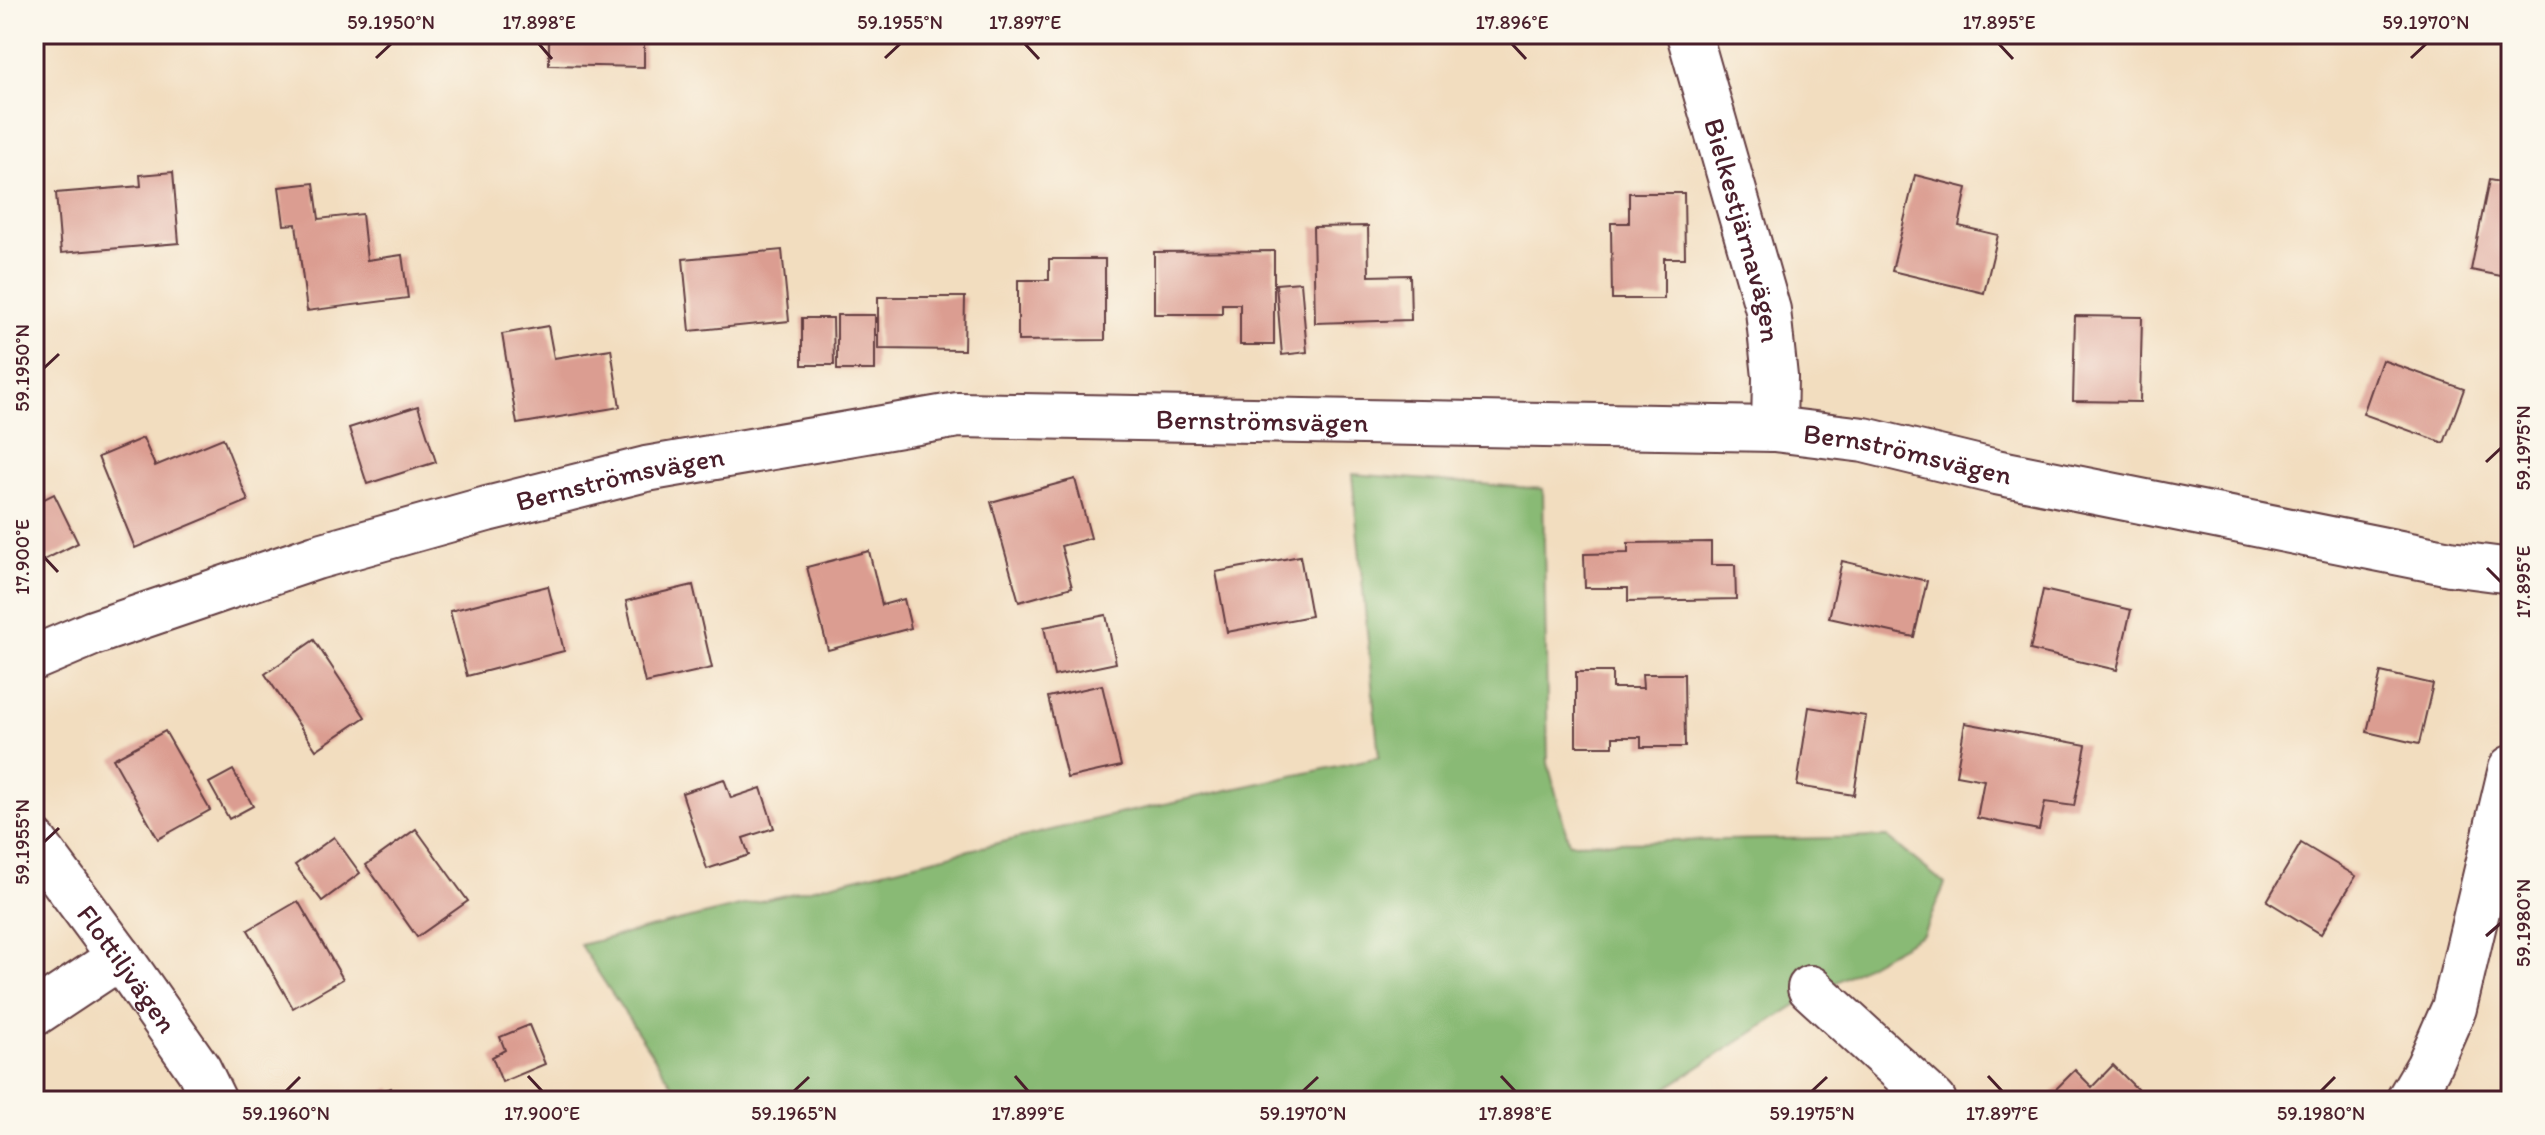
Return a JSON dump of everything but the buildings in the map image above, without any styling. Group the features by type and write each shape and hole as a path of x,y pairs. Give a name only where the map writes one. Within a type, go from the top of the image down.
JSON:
{"street":[{"name":"Bielkestjärnavägen","path":"1689,34 1768,310 1775,377 1774,429"},
{"name":"Bernströmsvägen","path":"34,658 93,633 316,557 487,509 646,469 958,415 1774,429 1864,440 1996,472 2434,560 2511,571"},
{"path":"2408,1101 2428,1067 2454,1008 2511,768"},
{"name":"Flottiljvägen","path":"34,841 199,1070 214,1101"},
{"path":"34,1014 120,957"},
{"path":"1810,988 1934,1101"}],"green space":[{"path":"1352,474 1543,489 1548,763 1569,843 1887,837 1945,884 1923,934 1799,1003 1646,1101 683,1101 580,945 1105,817 1379,757"}]}
